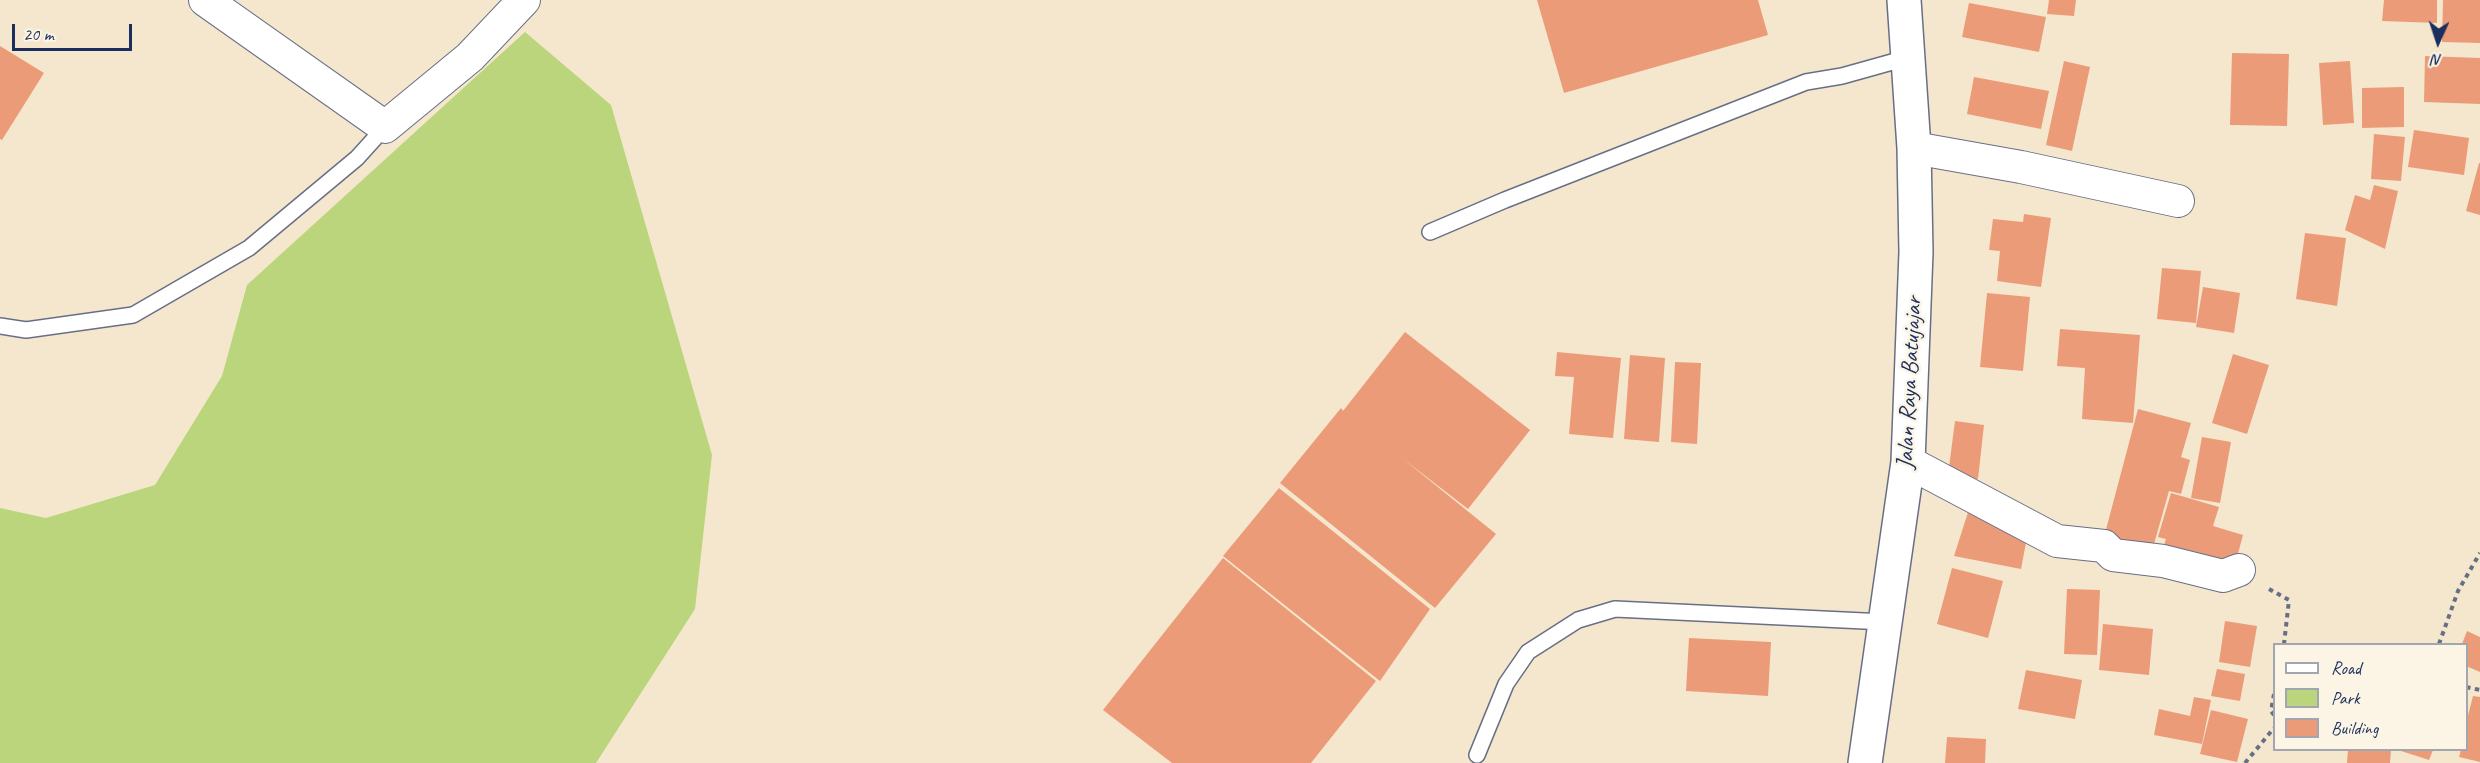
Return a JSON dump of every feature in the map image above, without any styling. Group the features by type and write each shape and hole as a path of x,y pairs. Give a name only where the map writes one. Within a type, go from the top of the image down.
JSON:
{"highway":[{"name":"Jalan Raya Batujajar","path":"1864,763 1908,462 1916,252 1910,57 1904,0"}],"street":[{"path":"205,0 384,127 470,57 524,0"},
{"path":"1914,148 2021,167 2178,201"},
{"path":"1908,462 2057,541 2104,546 2113,555 2163,561 2223,576 2240,570"}],"lane":[{"path":"1430,232 1504,200 1806,82 1842,76 1910,57"},
{"path":"0,326 26,330 133,315 249,248 357,158 384,127"},
{"path":"1478,754 1506,684 1528,652 1578,620 1615,609 1885,622"}],"path":[{"path":"2440,643 2458,591 2480,553"},
{"path":"2240,570 2289,600 2284,643"},
{"path":"2246,763 2273,729"}],"green space":[{"path":"525,32 611,105 712,455 695,609 596,763 0,763 0,508 46,518 155,485 222,376 247,285"}],"building":[{"path":"1537,0 1758,0 1768,35 1564,93"},
{"path":"2049,0 2076,0 2074,16 2047,14"},
{"path":"2384,0 2437,0 2437,23 2382,21"},
{"path":"2443,0 2480,0 2480,43 2442,42"},
{"path":"1969,3 2046,17 2039,52 1962,37"},
{"path":"0,46 44,73 2,140 0,139"},
{"path":"2232,53 2289,54 2287,126 2230,125"},
{"path":"2425,56 2480,58 2480,104 2424,102"},
{"path":"2064,61 2090,67 2072,151 2046,145"},
{"path":"2350,61 2354,123 2323,125 2319,63"},
{"path":"1974,77 2049,91 2041,129 1967,114"},
{"path":"2404,87 2404,127 2362,128 2362,88"},
{"path":"2414,130 2469,138 2464,175 2408,167"},
{"path":"2374,134 2405,137 2401,181 2371,179"},
{"path":"2480,163 2480,215 2466,211"},
{"path":"2374,185 2398,191 2385,249 2345,230 2355,195 2370,200"},
{"path":"2024,214 2051,218 2041,287 1997,281 2000,251 1989,250 1993,219 2023,222"},
{"path":"2305,233 2346,238 2337,306 2296,299"},
{"path":"2162,268 2201,271 2196,323 2157,319"},
{"path":"2203,287 2240,293 2234,333 2196,327"},
{"path":"1987,293 2030,297 2023,371 1980,367"},
{"path":"2060,329 2140,335 2133,423 2082,419 2085,368 2057,366"},
{"path":"1405,332 1530,430 1468,509 1402,458 1496,534 1435,608 1280,483 1341,408 1343,411"},
{"path":"1557,352 1621,358 1613,438 1569,434 1574,377 1555,376"},
{"path":"2233,354 2269,365 2247,434 2212,423"},
{"path":"1630,355 1665,358 1659,442 1624,439"},
{"path":"1675,362 1701,363 1697,444 1671,442"},
{"path":"2138,409 2191,423 2181,457 2190,460 2181,494 2169,491 2152,551 2104,537"},
{"path":"1955,421 1984,425 1978,479 1948,475"},
{"path":"2202,437 2231,442 2220,503 2191,498"},
{"path":"1279,488 1430,609 1380,681 1223,556"},
{"path":"2171,493 2219,507 2213,526 2243,535 2234,568 2161,555 2166,539 2158,537"},
{"path":"1971,503 2029,527 2021,569 1954,556"},
{"path":"1223,558 1376,681 1311,763 1172,763 1103,710"},
{"path":"1952,568 2003,581 1988,638 1937,624"},
{"path":"2067,589 2100,590 2097,655 2064,654"},
{"path":"2225,621 2257,626 2250,667 2219,662"},
{"path":"2103,624 2153,629 2149,675 2099,670"},
{"path":"2467,631 2480,637 2480,672 2468,667 2468,643 2462,643"},
{"path":"1689,638 1771,642 1768,696 1686,691"},
{"path":"2217,669 2245,674 2240,701 2211,696"},
{"path":"2026,670 2082,680 2075,719 2018,709"},
{"path":"2473,696 2480,697 2480,762 2459,757 2461,751 2468,751 2468,715"},
{"path":"2194,697 2211,700 2202,744 2154,735 2159,709 2190,716"},
{"path":"2211,710 2248,719 2237,762 2200,754"},
{"path":"1947,737 1986,739 1985,763 1945,763"},
{"path":"2348,751 2391,751 2390,763 2347,763"},
{"path":"2401,751 2433,751 2429,760"}]}
